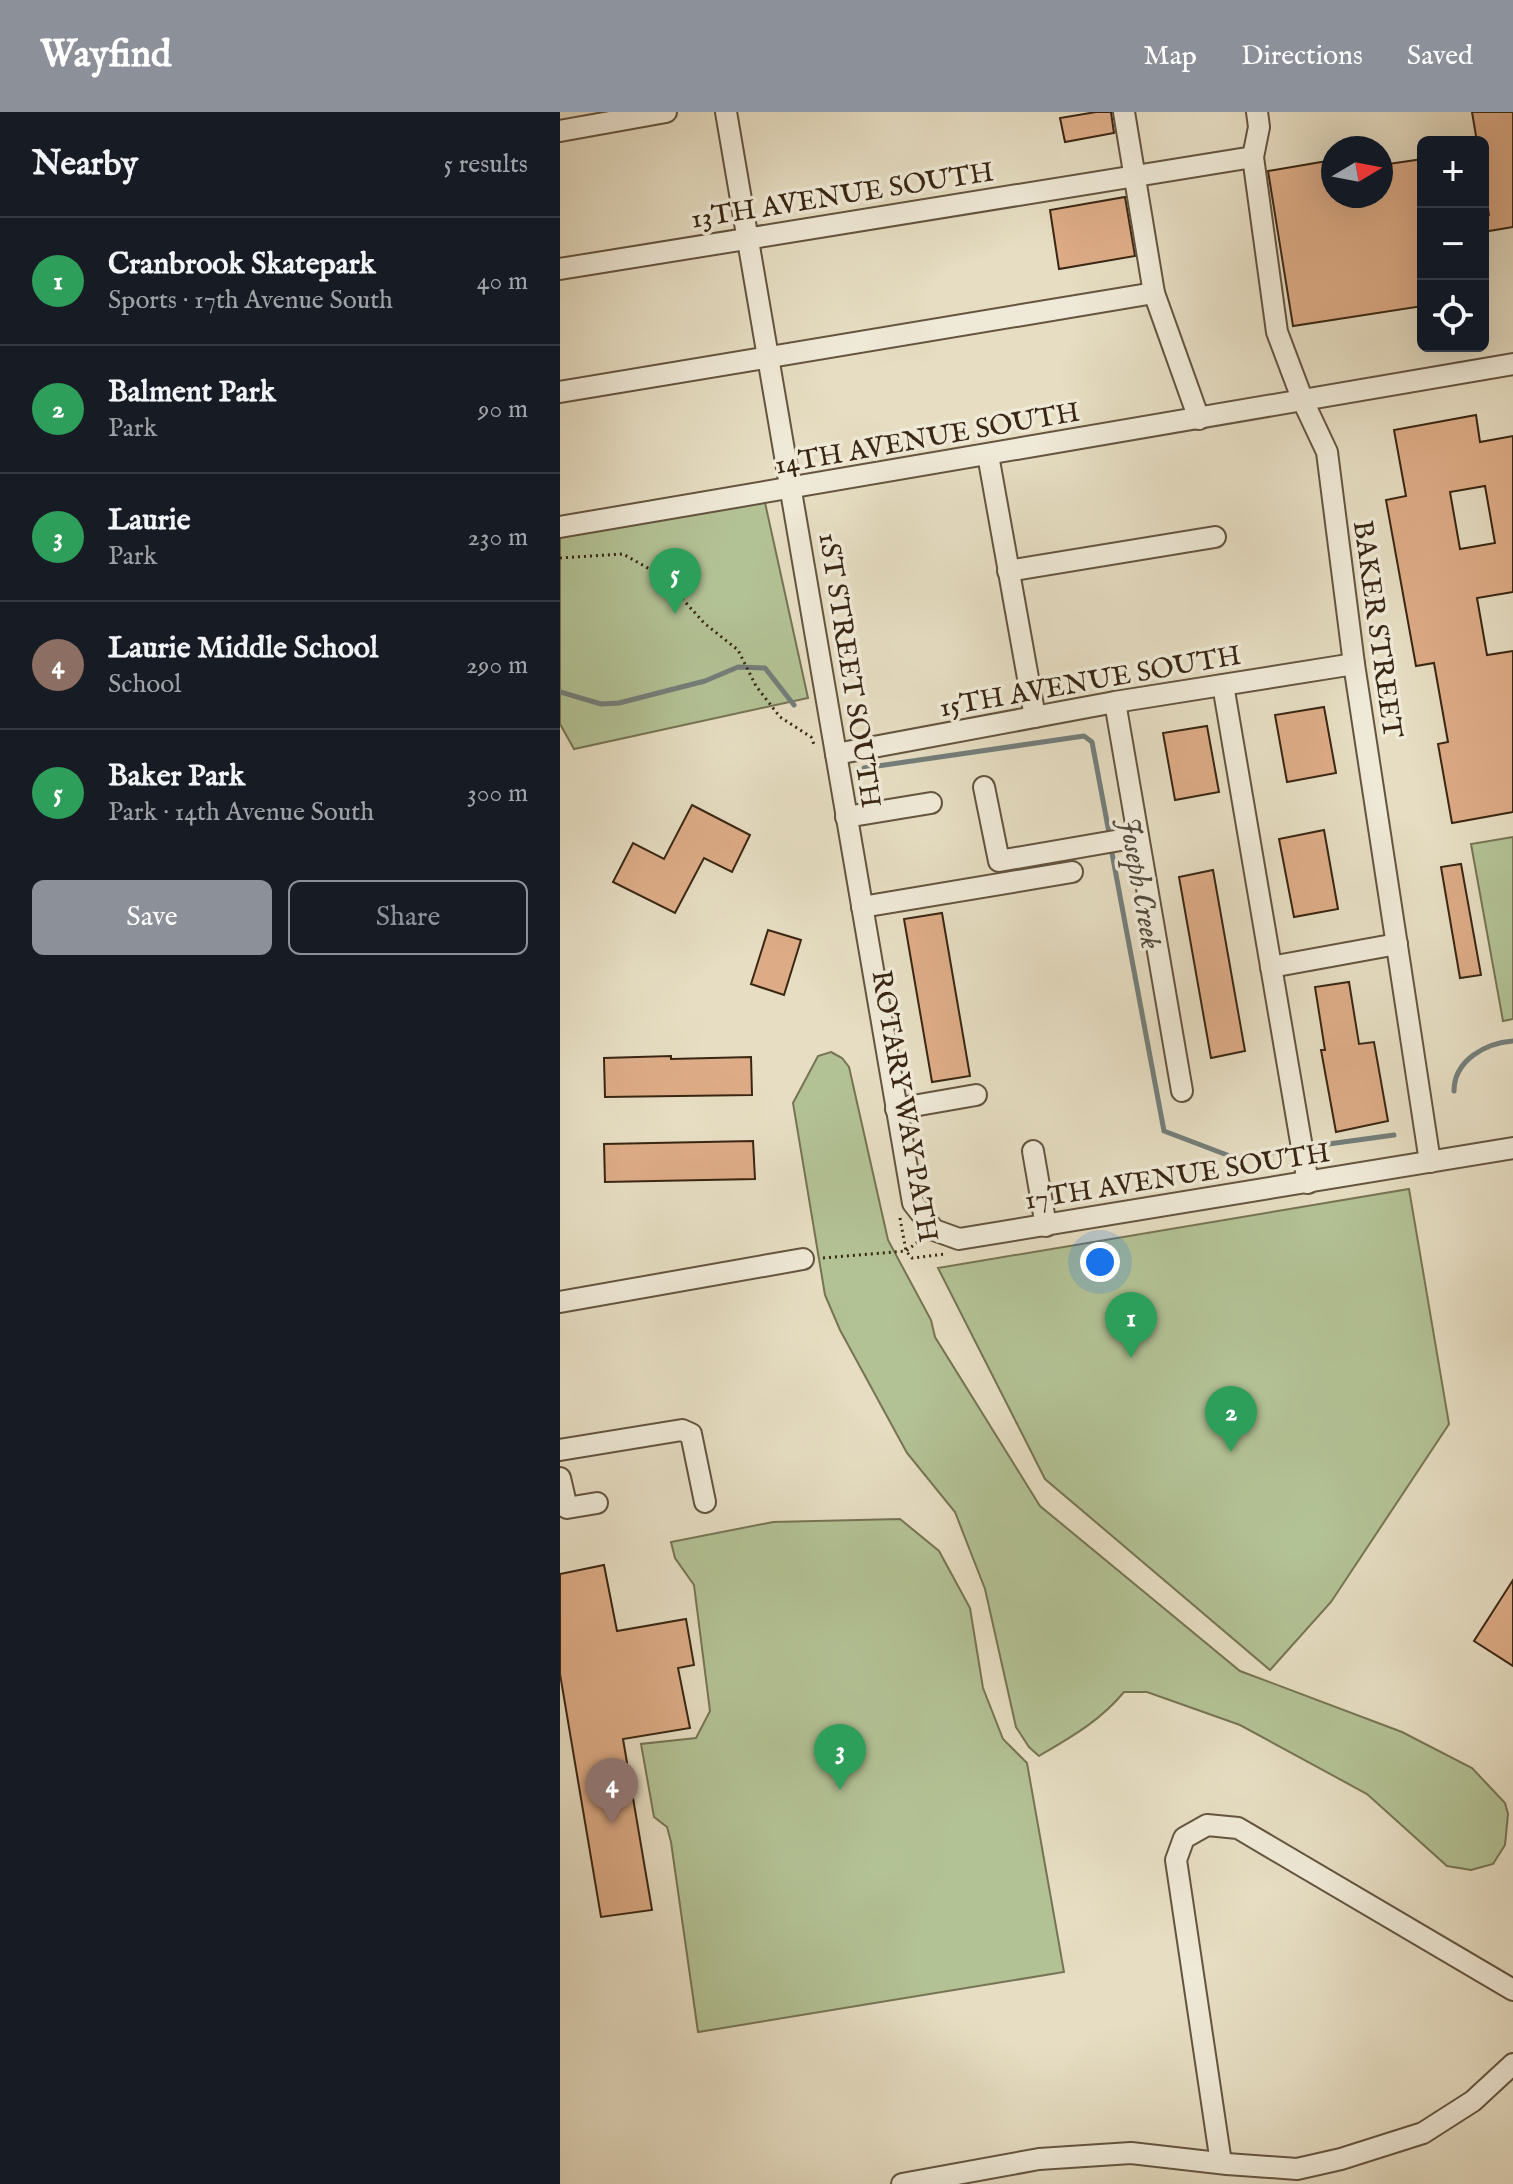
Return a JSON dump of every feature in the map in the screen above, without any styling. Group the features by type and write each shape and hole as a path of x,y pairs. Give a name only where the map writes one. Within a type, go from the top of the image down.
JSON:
{"street":[{"path":"560,131 666,112"},
{"name":"1ST STREET SOUTH","path":"726,112 793,488 826,752 846,817 913,1203 934,1230"},
{"path":"1124,112 1154,293 1199,419"},
{"name":"BAKER STREET","path":"1257,112 1259,127 1253,157 1277,332 1303,401 1327,452 1354,664 1430,1162"},
{"name":"13TH AVENUE SOUTH","path":"560,269 1253,157"},
{"path":"560,392 1154,293"},
{"name":"14TH AVENUE SOUTH","path":"560,527 1513,364"},
{"path":"988,455 1035,717"},
{"path":"1008,571 1215,537"},
{"name":"15TH AVENUE SOUTH","path":"826,752 1354,664"},
{"path":"1223,685 1308,1183"},
{"path":"1115,702 1182,1091"},
{"path":"984,787 999,861 1138,837"},
{"path":"846,817 931,803"},
{"path":"862,907 1072,872"},
{"path":"1271,967 1397,944"},
{"path":"896,1109 976,1095"},
{"name":"17TH AVENUE SOUTH","path":"934,1230 959,1239 1513,1148"},
{"path":"1033,1151 1046,1226"},
{"path":"560,1302 803,1259"},
{"path":"560,1450 682,1430 691,1434 705,1502"},
{"path":"560,1478 567,1508 597,1503"},
{"path":"1221,2163 1176,1860 1184,1838 1207,1825 1238,1828 1513,1990"},
{"path":"902,2184 1039,2159 1131,2153 1297,2169 1341,2159 1423,2133 1473,2101 1513,2064"}],"path":[{"path":"560,558 623,554 662,576 704,623 738,650 756,686 780,717 811,737 826,752"},
{"name":"ROTARY WAY PATH","path":"901,1219 906,1251 912,1258 954,1253"},
{"path":"826,1258 906,1251 934,1230"}],"green space":[{"path":"762,489 808,698 574,749 560,724 560,530"},
{"path":"1513,837 1513,1019 1503,1021 1471,844"},
{"path":"831,1052 842,1058 849,1067 888,1240 931,1320 935,1337 1040,1506 1240,1671 1402,1732 1472,1768 1505,1803 1508,1814 1505,1845 1493,1864 1471,1870 1447,1866 1367,1794 1240,1725 1147,1692 1124,1692 1095,1720 1039,1756 1029,1747 1016,1727 985,1589 955,1512 907,1453 840,1330 825,1295 793,1103 818,1056"},
{"path":"1409,1189 1449,1424 1331,1602 1270,1670 1045,1479 938,1268"},
{"path":"900,1519 939,1551 970,1608 983,1688 1003,1739 1027,1763 1064,1972 698,2032 671,1842 667,1827 654,1817 641,1744 696,1738 710,1711 694,1585 675,1558 671,1542 773,1522"}],"building":[{"path":"1111,112 1114,133 1065,142 1060,118"},
{"path":"1472,112 1513,112 1513,227 1489,231 1489,136 1476,136"},
{"path":"1417,160 1417,307 1293,326 1268,171 1321,162 1321,208 1393,208 1393,163"},
{"path":"1125,197 1135,256 1059,269 1050,210"},
{"path":"1476,415 1480,442 1513,436 1513,592 1477,598 1487,655 1513,651 1513,812 1452,823 1438,744 1448,742 1434,663 1416,666 1386,500 1406,496 1394,430","holes":["1485,486 1495,543 1460,549 1450,492"]},
{"path":"1324,707 1336,773 1287,782 1275,715"},
{"path":"1207,726 1219,792 1175,800 1163,733"},
{"path":"692,805 750,835 732,872 704,858 675,913 613,882 633,843 664,859"},
{"path":"1324,830 1338,909 1294,917 1279,839"},
{"path":"1461,864 1481,975 1460,978 1441,867"},
{"path":"1213,870 1245,1051 1211,1058 1179,877"},
{"path":"942,913 970,1076 932,1082 904,919"},
{"path":"768,930 801,940 784,995 751,984"},
{"path":"1349,982 1359,1044 1374,1042 1388,1121 1336,1132 1321,1050 1325,1050 1315,987"},
{"path":"671,1056 671,1059 751,1057 752,1095 605,1097 604,1058"},
{"path":"753,1141 755,1179 605,1182 604,1144"},
{"path":"604,1565 617,1631 686,1619 694,1665 678,1668 690,1728 623,1739 652,1910 601,1917 560,1674 560,1574"},
{"path":"1513,1580 1513,1666 1474,1641"}],"waterway":[{"name":"Joseph Creek","path":"560,692 601,704 619,703 705,681 738,667 765,668 794,705"},
{"name":"Joseph Creek","path":"864,768 1084,736 1092,742 1110,838"},
{"name":"Joseph Creek","path":"1111,848 1164,1131 1235,1158 1291,1150"},
{"name":"Joseph Creek","path":"1454,1091 1459,1070 1473,1055 1492,1045 1513,1041"},
{"name":"Joseph Creek","path":"1314,1146 1394,1135"}],"place":[{"name":"Baker Park","path":"675,614"},
{"name":"Cranbrook Skatepark","path":"1131,1358"},
{"name":"Balment Park","path":"1231,1452"},
{"name":"Laurie","path":"840,1790"},
{"name":"Laurie Middle School","path":"612,1824"}]}
